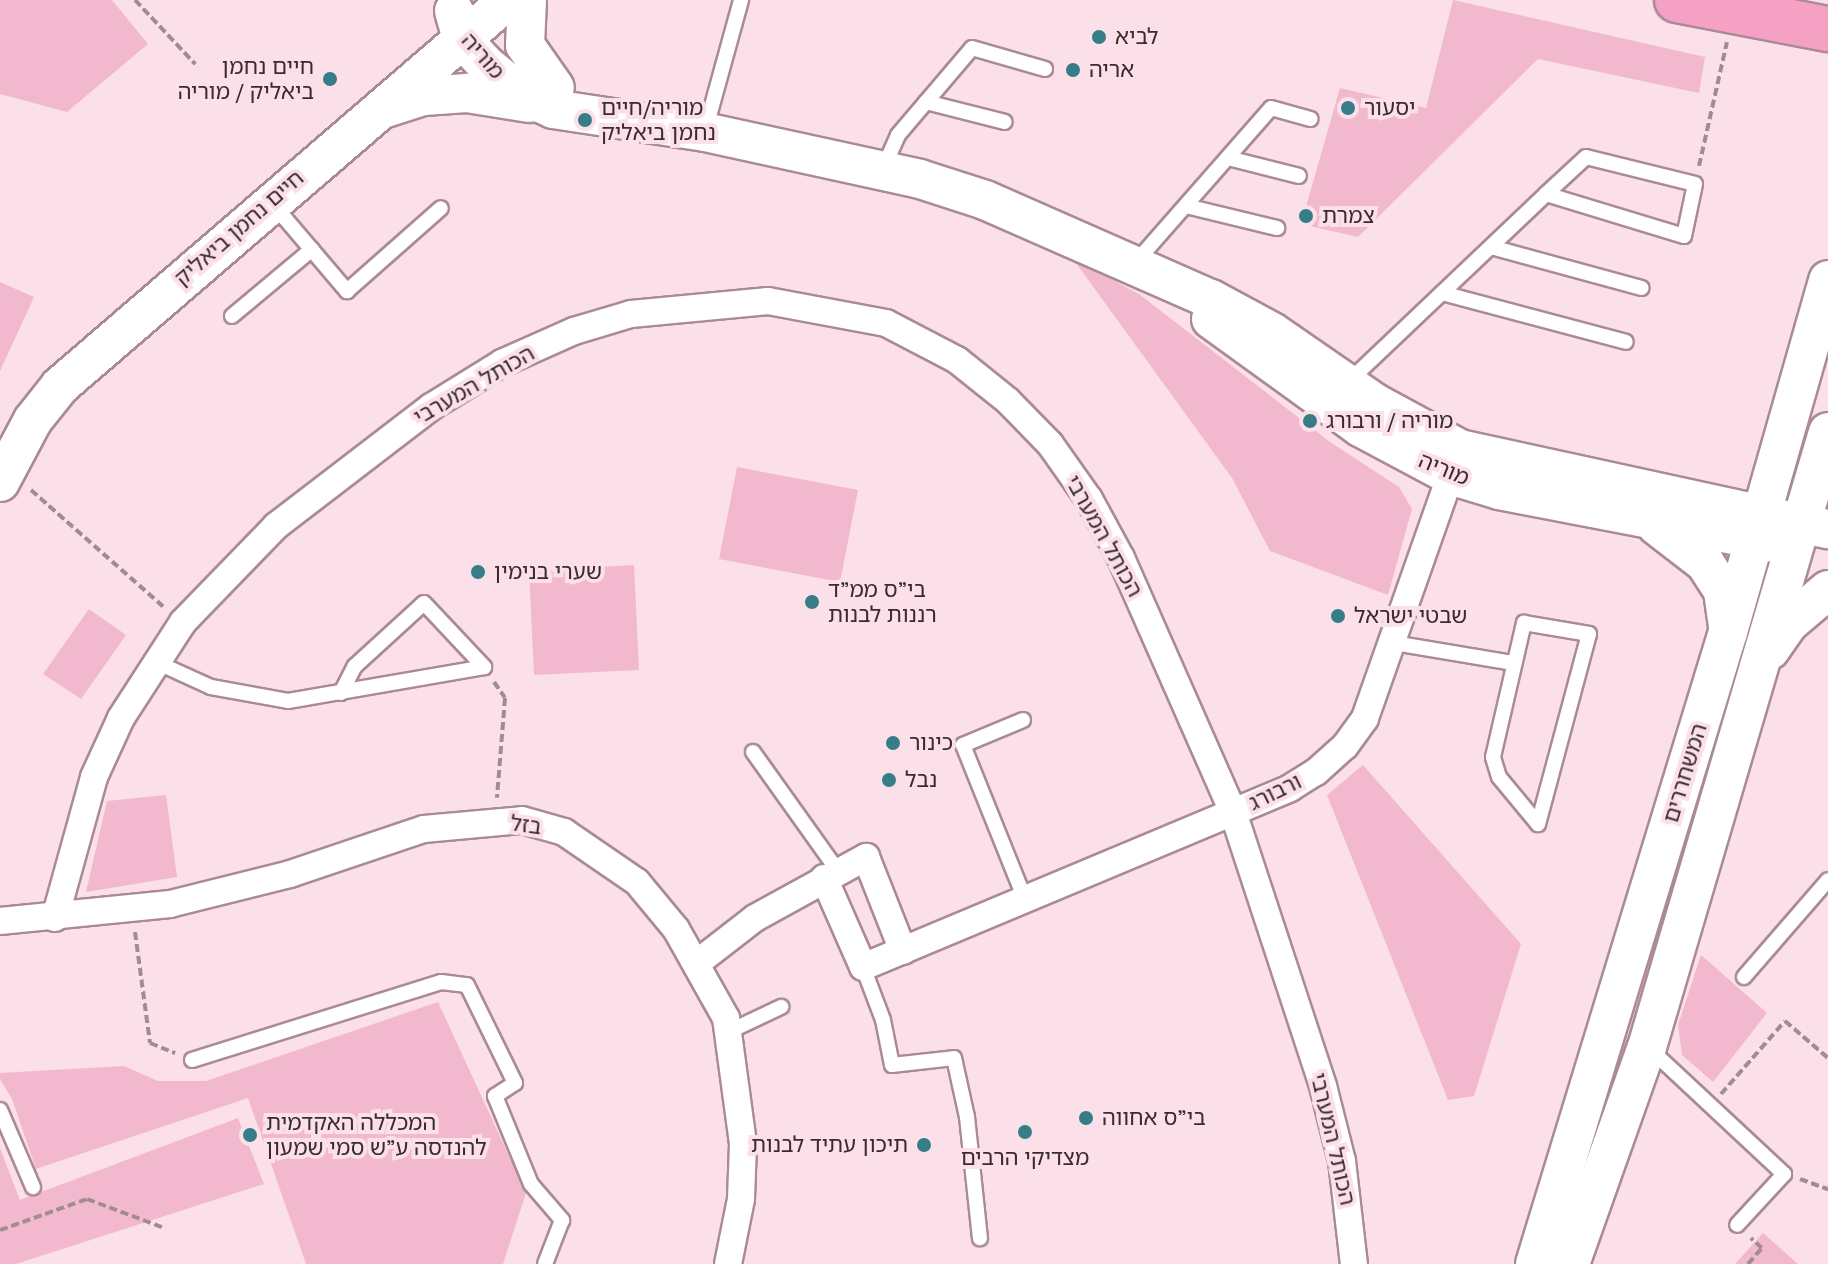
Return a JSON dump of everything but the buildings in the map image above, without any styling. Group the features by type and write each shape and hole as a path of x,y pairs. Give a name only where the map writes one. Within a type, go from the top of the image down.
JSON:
{"highway":[{"path":"1677,0 1828,29"},
{"path":"1784,21 1828,52"}],"street":[{"name":"חיים נחמן ביאליק","path":"0,429 42,370 84,330 465,19 508,0"},
{"path":"527,0 525,45 554,98"},
{"name":"חיים נחמן ביאליק","path":"4,474 33,420 60,386 375,111 465,19"},
{"name":"מוריה","path":"465,19 554,98 882,171 985,200 1140,268 1272,332 1455,462 1813,538"},
{"path":"375,111 424,96 467,93 554,98"},
{"name":"מוריה","path":"1140,268 1360,427 1455,462 1644,518 1759,527"},
{"name":"המשחררים","path":"1535,1264 1728,632 1828,280"},
{"name":"הכותל המערבי","path":"55,918 94,777 121,718 183,622 276,526 431,407 502,363 574,331 631,314 768,301 886,323 957,360 1008,401 1050,444 1089,499 1121,558 1233,812 1323,1086 1342,1161 1354,1264"},
{"name":"המשחררים","path":"1570,1264 1647,1047 1758,669 1813,538 1828,432"},
{"name":"ורבורג","path":"863,967 1290,788 1345,746 1365,718 1394,643 1455,462"},
{"path":"1644,518 1705,563 1723,591 1728,632"},
{"path":"1758,669 1789,623 1828,590"},
{"name":"בזל","path":"0,921 132,909 290,874 424,829 522,820 564,832 600,853 637,882 697,963 728,1032 743,1144 741,1199 728,1264"},
{"path":"697,963 755,918 866,857 903,951"},
{"path":"831,874 863,967"}],"lane":[{"path":"694,130 741,0"},
{"path":"882,171 898,135 972,48 1045,69"},
{"path":"926,102 1005,122"},
{"path":"1140,268 1186,206 1271,108 1311,119"},
{"path":"1346,383 1546,194 1586,157 1695,184 1684,236 1546,194"},
{"path":"1228,158 1299,176"},
{"path":"270,201 347,291 441,208"},
{"path":"1186,206 1277,228"},
{"path":"1491,247 1642,288"},
{"path":"232,316 312,249"},
{"path":"1442,293 1626,342"},
{"path":"341,693 355,666 424,603 484,667"},
{"path":"1524,623 1589,634 1538,824 1499,777 1493,757 1514,663 1524,623"},
{"path":"1394,643 1514,663"},
{"path":"156,662 211,687 255,699 288,701 484,667"},
{"path":"1023,720 963,745 1025,899"},
{"path":"753,752 831,874"},
{"path":"1744,977 1828,880"},
{"path":"863,967 883,1020 892,1065 954,1058 967,1117 980,1238"},
{"path":"192,1060 441,982 467,985 515,1083 495,1096 531,1184 562,1220 545,1264"},
{"path":"728,1032 781,1007"},
{"path":"1647,1047 1784,1174 1737,1225"},
{"path":"0,1110 33,1187"}],"path":[{"path":"135,0 195,64"},
{"path":"1695,184 1734,11"},
{"path":"4,474 183,622"},
{"path":"484,667 505,698 495,821"},
{"path":"132,909 150,1043 192,1060"},
{"path":"1711,1106 1785,1021 1828,1058"},
{"path":"1784,1174 1828,1189"},
{"path":"0,1230 87,1199 162,1227"},
{"path":"1737,1225 1762,1248 1748,1264"}],"shaded area":[{"path":"0,0 112,0 148,44 67,112 0,94"},
{"path":"1453,0 1705,57 1699,93 1538,59 1358,237 1301,224 1340,88 1426,108"},
{"path":"1073,259 1139,294 1330,442 1399,487 1412,509 1388,595 1270,551 1232,478"},
{"path":"0,282 34,297 0,371"},
{"path":"737,467 858,490 840,582 719,559"},
{"path":"634,565 639,670 534,675 529,571"},
{"path":"89,609 126,635 81,699 43,674"},
{"path":"1363,765 1521,944 1474,1096 1448,1100 1327,795"},
{"path":"166,795 177,877 86,892 107,801"},
{"path":"1701,955 1767,1013 1713,1082 1682,1055 1678,1025"},
{"name":"המכללה האקדמית להנדסה ע\"ש סמי שמעון","path":"438,1002 526,1193 503,1264 306,1264 248,1098 36,1169 12,1099 0,1079 0,1073 124,1066 158,1081 206,1081"},
{"path":"238,1118 264,1184 16,1264 0,1264 0,1148 20,1200"},
{"path":"1763,1233 1798,1264 1735,1264"}],"place":[{"name":"לביא","path":"1099,37"},
{"name":"אריה","path":"1073,70"},
{"name":"חיים נחמן ביאליק / מוריה","path":"330,79"},
{"name":"יסעור","path":"1348,108"},
{"name":"מוריה/חיים נחמן ביאליק","path":"585,120"},
{"name":"צמרת","path":"1306,216"},
{"name":"מוריה / ורבורג","path":"1310,421"},
{"name":"שערי בנימין","path":"478,572"},
{"name":"בי\"ס ממ\"ד רננות לבנות","path":"812,602"},
{"name":"שבטי ישראל","path":"1338,616"},
{"name":"כינור","path":"893,743"},
{"name":"נבל","path":"889,780"},
{"name":"בי\"ס אחווה","path":"1086,1118"},
{"name":"מצדיקי הרבים","path":"1025,1132"},
{"name":"המכללה האקדמית להנדסה ע\"ש סמי שמעון","path":"250,1135"},
{"name":"תיכון עתיד לבנות","path":"924,1145"}]}
